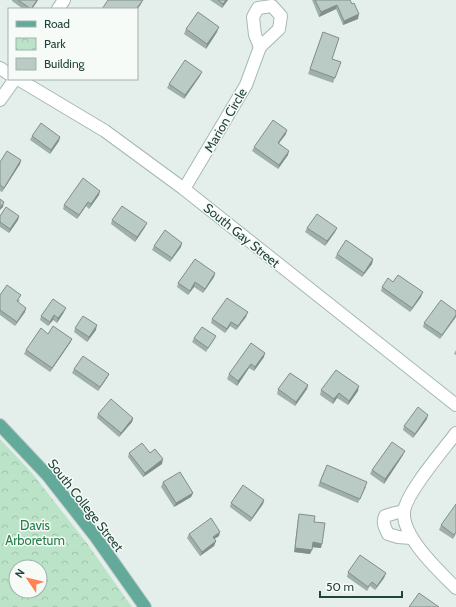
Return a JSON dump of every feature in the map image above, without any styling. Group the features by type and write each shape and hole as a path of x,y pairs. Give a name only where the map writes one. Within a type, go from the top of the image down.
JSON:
{"main road":[{"name":"South College Street","path":"0,425 48,476 95,536 145,607"}],"street":[{"name":"Marion Circle","path":"184,189 246,85 260,47"},
{"path":"0,100 15,80"},
{"name":"South Gay Street","path":"18,80 104,130 184,189 456,405"},
{"path":"456,433 415,487 404,511 406,525 411,538 436,569 456,588"},
{"path":"404,511 385,516 383,521 384,527 388,534 398,537 411,538"}],"green space":[{"name":"Davis Arboretum","path":"0,439 32,473 86,542 132,607 0,607"}],"building":[{"path":"18,0 37,0 32,8"},
{"path":"108,0 143,0 137,8 103,8"},
{"path":"218,0 226,0 223,4"},
{"path":"315,0 350,0 352,4 354,3 359,14 344,21 337,5 321,12"},
{"path":"198,12 219,27 207,44 186,29"},
{"path":"323,32 339,38 332,59 341,62 335,78 310,69"},
{"path":"185,60 202,72 185,95 169,84"},
{"path":"273,120 287,130 278,143 289,151 279,165 254,147"},
{"path":"41,123 60,137 51,150 32,136"},
{"path":"7,151 21,160 4,188 0,185 0,162"},
{"path":"83,178 100,191 91,204 88,202 79,215 64,205"},
{"path":"0,199 4,202 0,208"},
{"path":"122,206 147,223 137,237 112,220"},
{"path":"6,207 19,216 10,229 0,222 0,216"},
{"path":"317,214 337,228 327,241 307,228"},
{"path":"165,230 182,243 172,258 154,246"},
{"path":"346,240 373,259 364,273 337,254"},
{"path":"195,259 215,273 205,289 195,282 190,291 178,283"},
{"path":"398,275 423,292 412,308 382,287 388,278 393,282"},
{"path":"7,285 21,295 17,301 26,308 17,322 0,310 0,295"},
{"path":"227,298 248,312 238,326 231,322 227,329 212,319"},
{"path":"53,299 66,308 58,318 54,315 50,322 41,316"},
{"path":"441,300 456,311 456,315 442,335 424,323"},
{"path":"83,316 97,325 89,337 75,328"},
{"path":"53,326 72,339 52,368 26,350 41,328 48,334"},
{"path":"202,327 216,336 208,348 194,338"},
{"path":"251,343 265,353 255,367 251,364 238,381 229,374"},
{"path":"83,356 109,374 100,387 74,369"},
{"path":"336,370 359,386 349,401 339,393 334,399 321,390"},
{"path":"290,373 308,385 296,402 278,389"},
{"path":"111,399 133,418 121,433 98,414"},
{"path":"418,407 428,415 415,434 404,426"},
{"path":"392,442 405,451 385,479 372,470"},
{"path":"142,443 150,453 155,449 163,459 145,473 129,453"},
{"path":"327,465 367,482 360,499 320,482"},
{"path":"180,472 193,493 176,503 163,482"},
{"path":"243,485 264,500 252,518 231,503"},
{"path":"456,504 456,532 454,535 441,525"},
{"path":"299,514 315,516 314,522 325,523 322,544 313,542 312,550 295,548"},
{"path":"211,518 220,532 213,537 216,541 202,552 189,534"},
{"path":"360,555 386,573 377,586 372,582 368,587 348,572"},
{"path":"419,593 439,607 409,607"}]}
